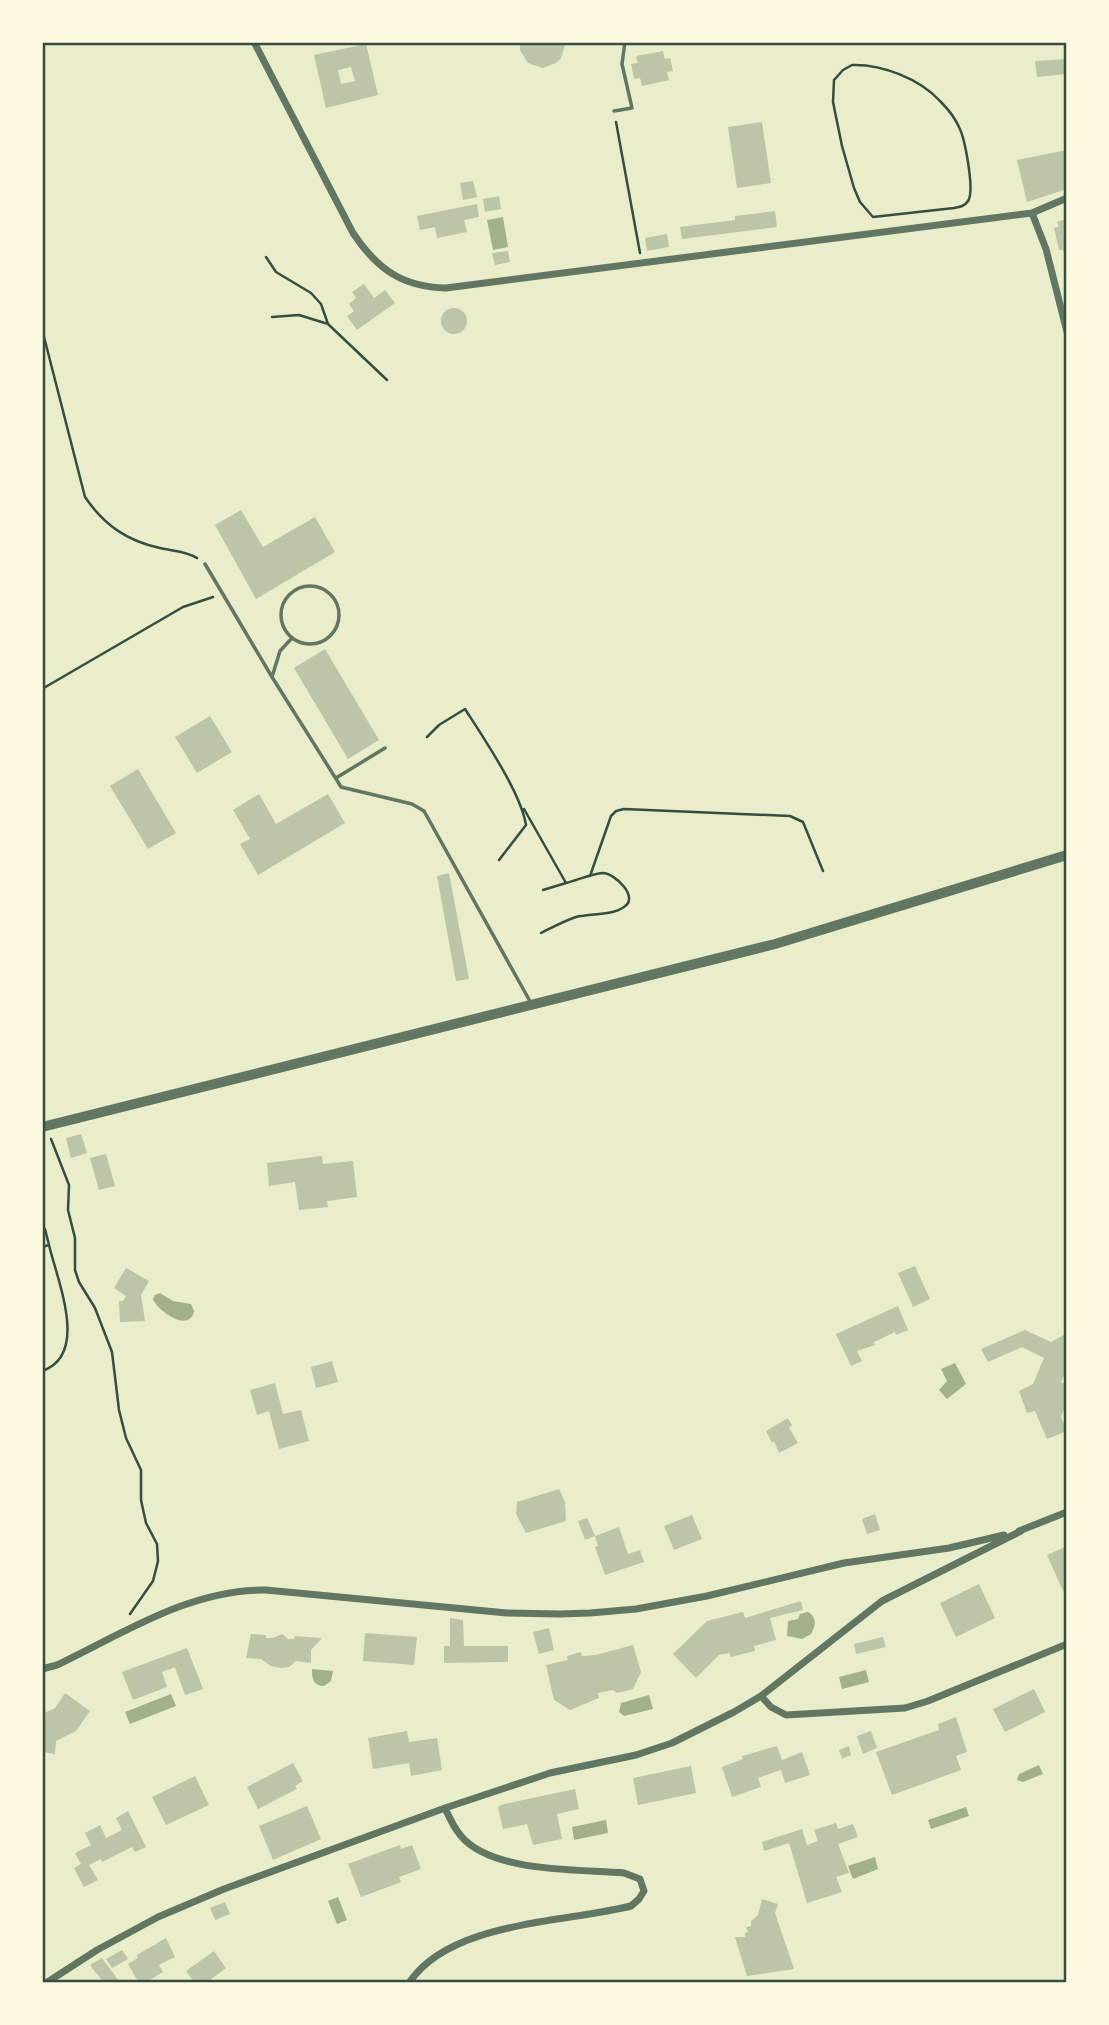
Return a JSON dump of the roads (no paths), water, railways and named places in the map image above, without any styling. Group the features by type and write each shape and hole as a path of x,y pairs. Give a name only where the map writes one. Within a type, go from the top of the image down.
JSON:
{"street":[{"path":"254,42 353,233 375,261 409,283 446,288 1032,213 1067,198"},
{"path":"1032,213 1046,249 1067,332"},
{"path":"45,1126 775,944 1067,855"},
{"path":"46,1983 97,1950 158,1917 224,1889 445,1808 550,1773 660,1748 761,1696 882,1601 1021,1531 1067,1512"},
{"path":"42,1669 57,1665 169,1609 239,1590 266,1590 507,1613 560,1615 636,1609 748,1588 844,1563 949,1548 1021,1531"},
{"path":"761,1696 786,1715 905,1708 1067,1644"},
{"path":"409,1983 443,1950 470,1937 631,1906 644,1891 640,1879 624,1873 517,1864 496,1858 470,1845 461,1836 445,1808"}],"lane":[{"path":"614,111 632,108 622,64 625,42"},
{"path":"205,564 341,787 412,804 424,811 532,1005"},
{"path":"305,587 326,591 339,611 333,632 326,640 315,644 292,638 282,621 282,609 286,600 293,592 305,587"},
{"path":"272,677 282,647 292,638"},
{"path":"335,778 386,748"}]}
